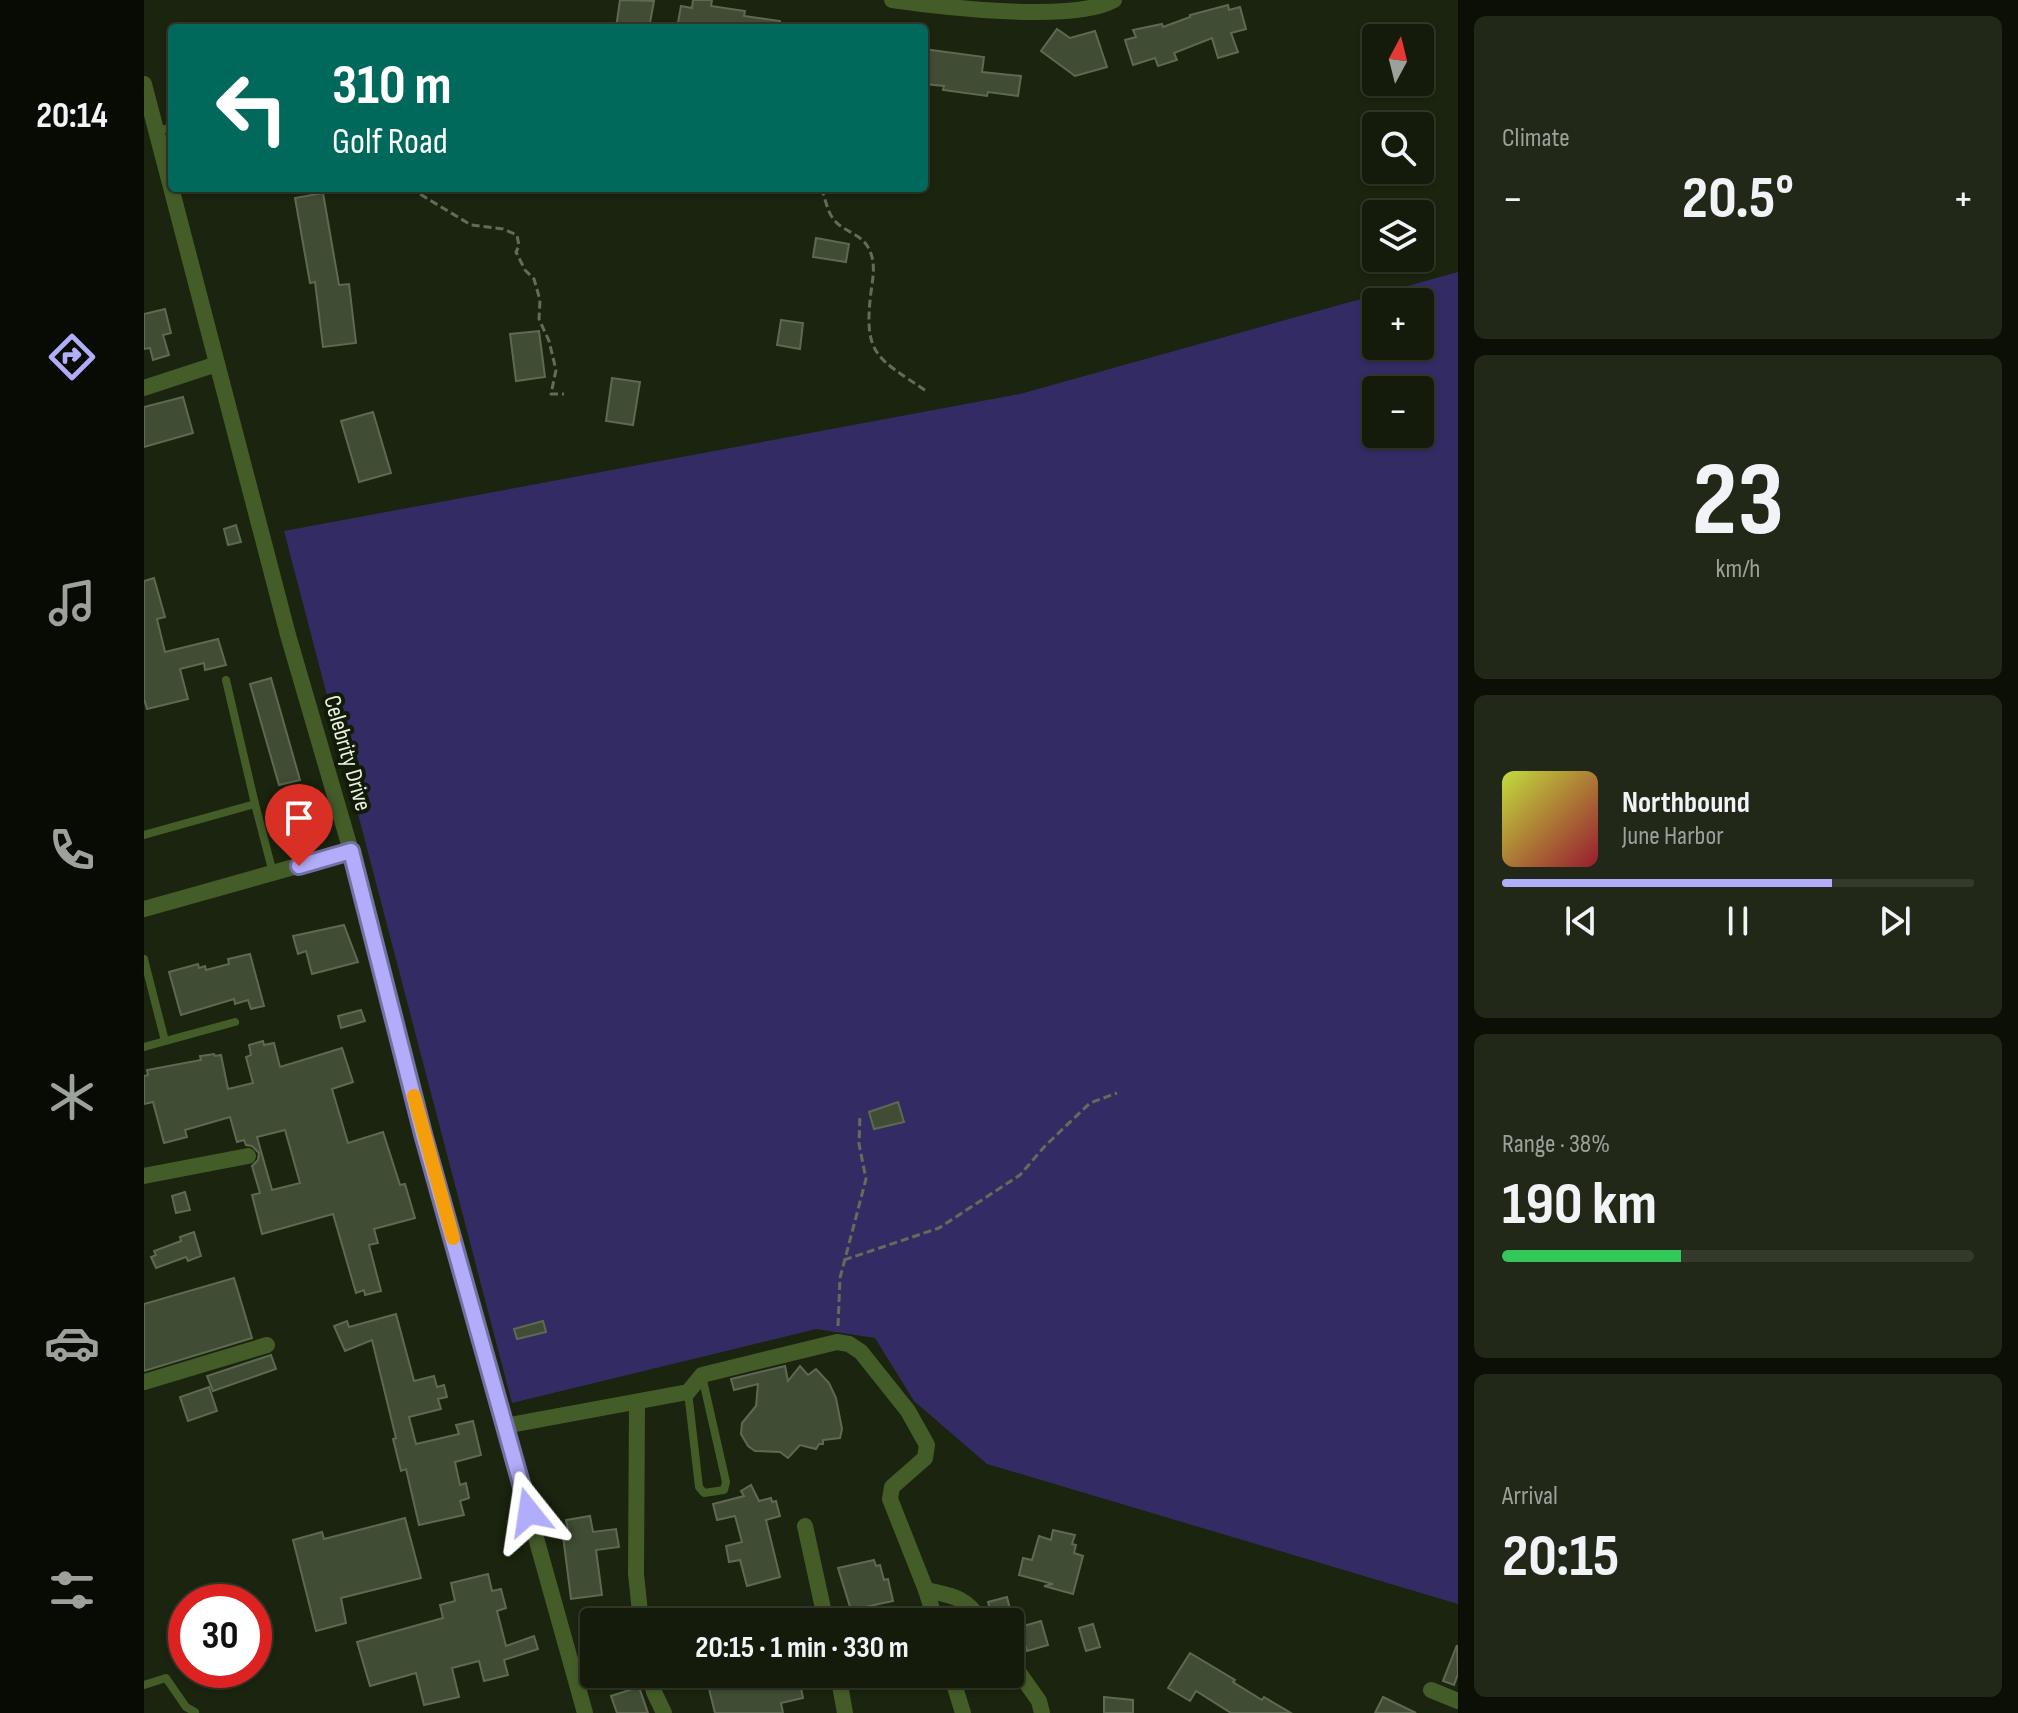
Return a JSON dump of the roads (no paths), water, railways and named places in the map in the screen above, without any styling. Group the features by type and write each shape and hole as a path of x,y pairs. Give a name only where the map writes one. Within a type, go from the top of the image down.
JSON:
{"street":[{"path":"892,0 954,9 1020,5 1058,12 1114,0"},
{"name":"Celebrity Drive","path":"144,84 165,129"},
{"name":"Celebrity Drive","path":"179,192 217,364 288,635 351,851 423,1134 585,1713"},
{"path":"144,388 217,364"},
{"path":"144,909 351,851"},
{"path":"144,1176 248,1156"},
{"path":"505,1426 688,1392 702,1375 837,1342 849,1344 861,1352 908,1411 927,1445 925,1458 892,1487 890,1499 932,1608"},
{"path":"144,1382 267,1345"},
{"path":"637,1403 636,1574 640,1608"},
{"path":"805,1526 823,1608"},
{"path":"926,1590 957,1596 973,1608"},
{"path":"1024,1680 1039,1701 1042,1713"},
{"path":"653,1688 664,1713"},
{"path":"841,1688 845,1713"},
{"path":"955,1688 963,1713"},
{"path":"1431,1690 1458,1701"}],"lane":[{"path":"226,680 273,873"},
{"path":"144,835 255,804"},
{"path":"144,959 165,1041"},
{"path":"144,1047 235,1022"},
{"path":"688,1392 699,1487 704,1493 724,1490 726,1482 702,1375"},
{"path":"144,1685 166,1678 186,1707 195,1712"}]}
